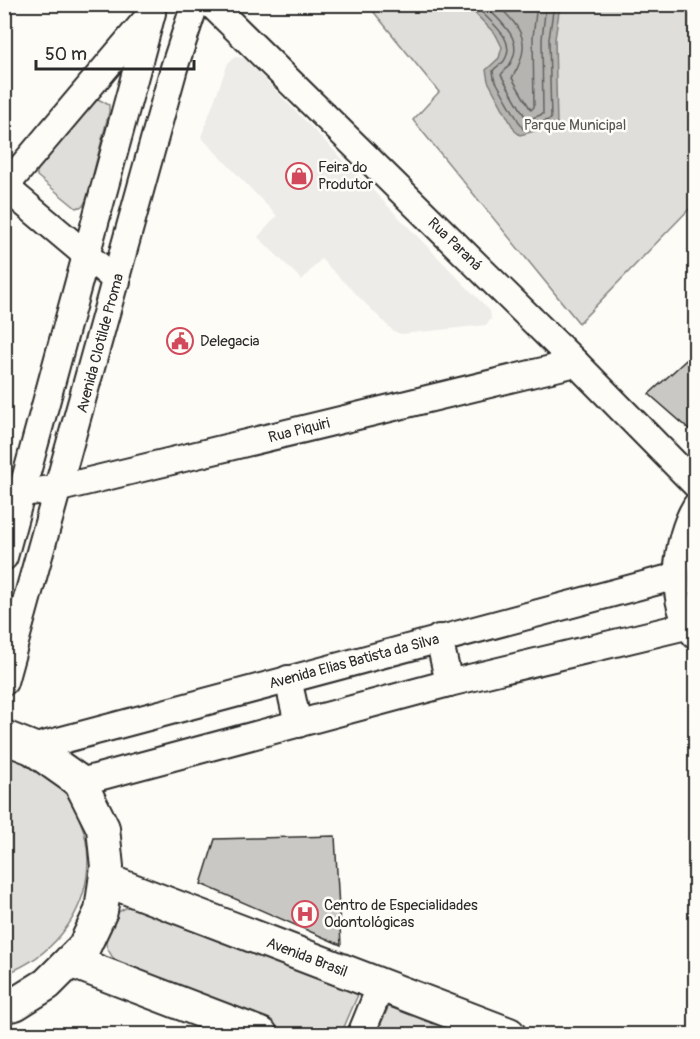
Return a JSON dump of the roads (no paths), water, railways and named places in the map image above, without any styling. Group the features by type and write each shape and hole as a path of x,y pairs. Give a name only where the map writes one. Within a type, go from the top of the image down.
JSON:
{"main road":[{"path":"4,1006 15,1004 47,984 84,947 101,912 106,879 103,828 80,782 18,742"},
{"name":"Avenida Brasil","path":"106,879 509,1035"},
{"path":"70,962 261,1035"}],"street":[{"name":"Avenida Clotilde Proma","path":"4,682 60,488 174,68 195,4"},
{"name":"Rua Paraná","path":"211,4 576,363 696,486"},
{"path":"4,557 85,255 155,9"},
{"path":"117,281 5,187 155,9"},
{"path":"139,61 174,68"},
{"name":"Rua Piquiri","path":"22,494 60,488 576,363"},
{"path":"80,782 449,683 691,631 677,576 686,521 696,506"},
{"name":"Avenida Elias Batista da Silva","path":"18,742 288,679 677,576"},
{"path":"439,638 449,683"},
{"path":"288,679 298,724"},
{"path":"361,1035 381,985"}],"water":[{"path":"467,5 560,5 555,39 557,125 520,135 515,131 488,81 486,70 499,58 502,47 496,35"}],"place":[{"name":"Feira do Produtor","path":"299,176"},
{"name":"Delegacia","path":"180,341"},
{"name":"Centro de Especialidades Odontológicas","path":"305,914"}],"park label":[{"name":"Parque Municipal","path":"575,125"}]}
